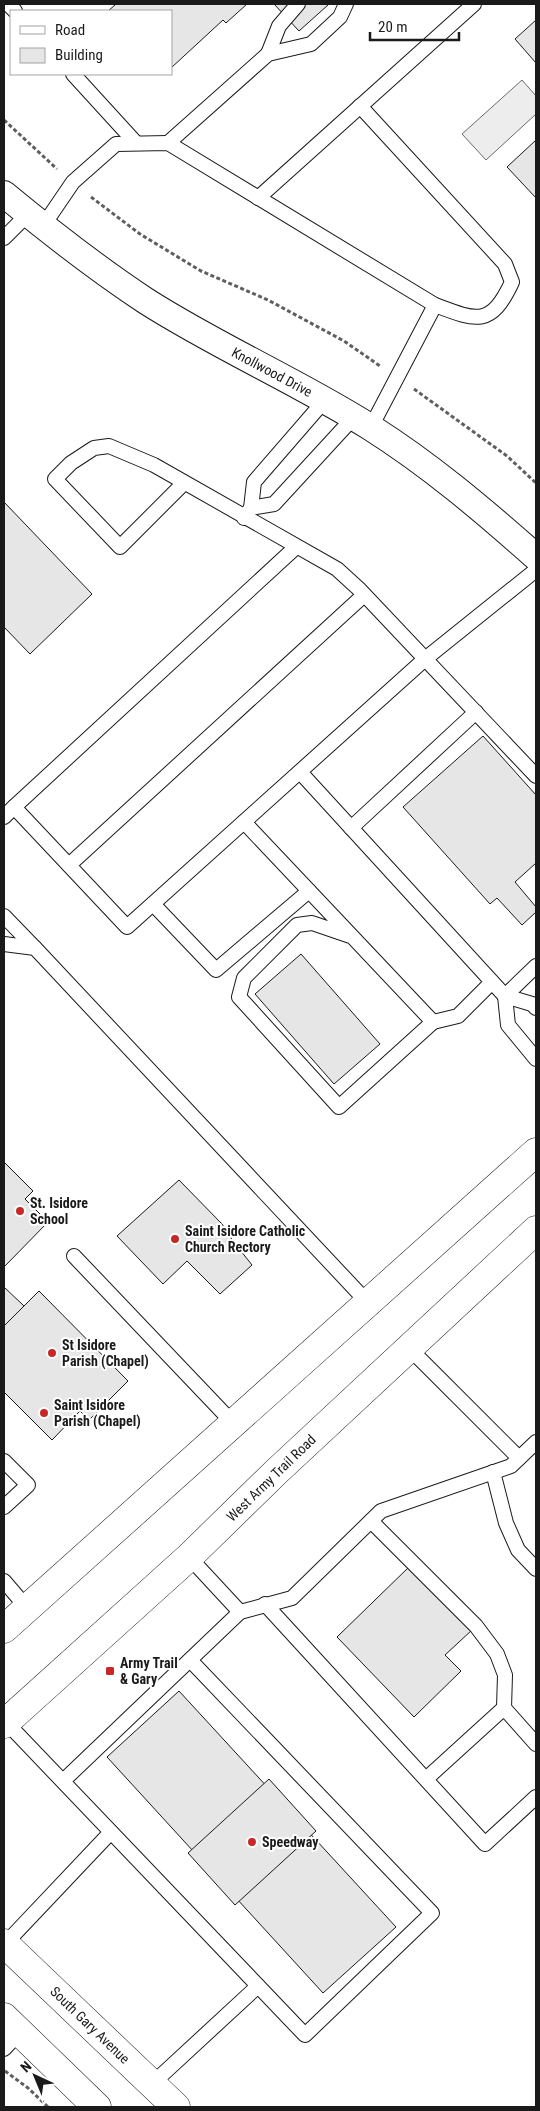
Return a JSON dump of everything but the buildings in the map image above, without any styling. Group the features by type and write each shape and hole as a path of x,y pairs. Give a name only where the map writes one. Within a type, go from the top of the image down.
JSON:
{"main road":[{"path":"4,1629 369,1304 536,1152"},
{"name":"West Army Trail Road","path":"5,1723 189,1557 276,1472 536,1230"},
{"name":"South Gary Avenue","path":"4,1943 176,2107"},
{"path":"9,2033 97,2107"}],"street":[{"name":"Knollwood Drive","path":"4,194 75,252 146,301 362,422 462,491 536,557"}],"lane":[{"path":"168,142 268,54 279,26 298,4"},
{"path":"268,54 311,44 340,17 346,4"},
{"path":"258,198 474,4"},
{"path":"73,75 136,143"},
{"path":"4,238 36,220 73,182 116,144 168,142 435,306 466,317 486,316 501,305 512,282 505,264 360,106"},
{"path":"247,513 274,504 362,422 396,376 435,306"},
{"path":"247,513 254,482 325,400"},
{"path":"184,483 120,547 55,479 71,463 94,448 109,446 154,466 184,483 247,513 296,547 336,570 364,595 536,776"},
{"path":"296,547 9,812 69,865 128,927 425,659 536,570"},
{"path":"69,865 364,595"},
{"path":"351,828 476,712"},
{"path":"300,772 505,996 532,1004 536,1008"},
{"path":"244,822 432,1022"},
{"path":"154,904 216,970 309,891"},
{"path":"4,916 369,1304"},
{"path":"350,936 312,923 296,925 244,978 239,997 339,1107 432,1022 458,1016 492,982"},
{"path":"4,944 35,948"},
{"path":"505,996 536,966"},
{"path":"505,996 508,1025 536,1059"},
{"path":"74,1256 234,1424"},
{"path":"408,1348 519,1458"},
{"path":"62,1781 240,1612 292,1598 381,1511 511,1466 536,1442"},
{"path":"4,1462 28,1485 4,1507"},
{"path":"493,1472 506,1523 518,1550 536,1569"},
{"path":"371,1521 476,1626 497,1654 505,1675 504,1708 536,1744"},
{"path":"189,1557 240,1612"},
{"path":"4,1581 27,1608"},
{"path":"265,1604 485,1844 536,1797"},
{"path":"5,1723 305,2035 432,1914 190,1660"},
{"path":"426,1780 504,1708"},
{"path":"4,1943 111,1832"},
{"path":"152,2084 258,1986"}],"path":[{"path":"4,120 73,182 140,234 201,271 268,300 344,341 507,456 536,483"},
{"path":"4,2070 28,2088 48,2107"}],"shaded area":[{"path":"522,80 536,96 536,114 486,160 462,134"}],"place":[{"name":"St. Isidore School","path":"20,1211"},
{"name":"Saint Isidore Catholic Church Rectory","path":"175,1239"},
{"name":"St Isidore Parish (Chapel)","path":"52,1353"},
{"name":"Saint Isidore Parish (Chapel)","path":"44,1413"},
{"name":"Army Trail & Gary","path":"110,1671"},
{"name":"Speedway","path":"252,1842"}]}
